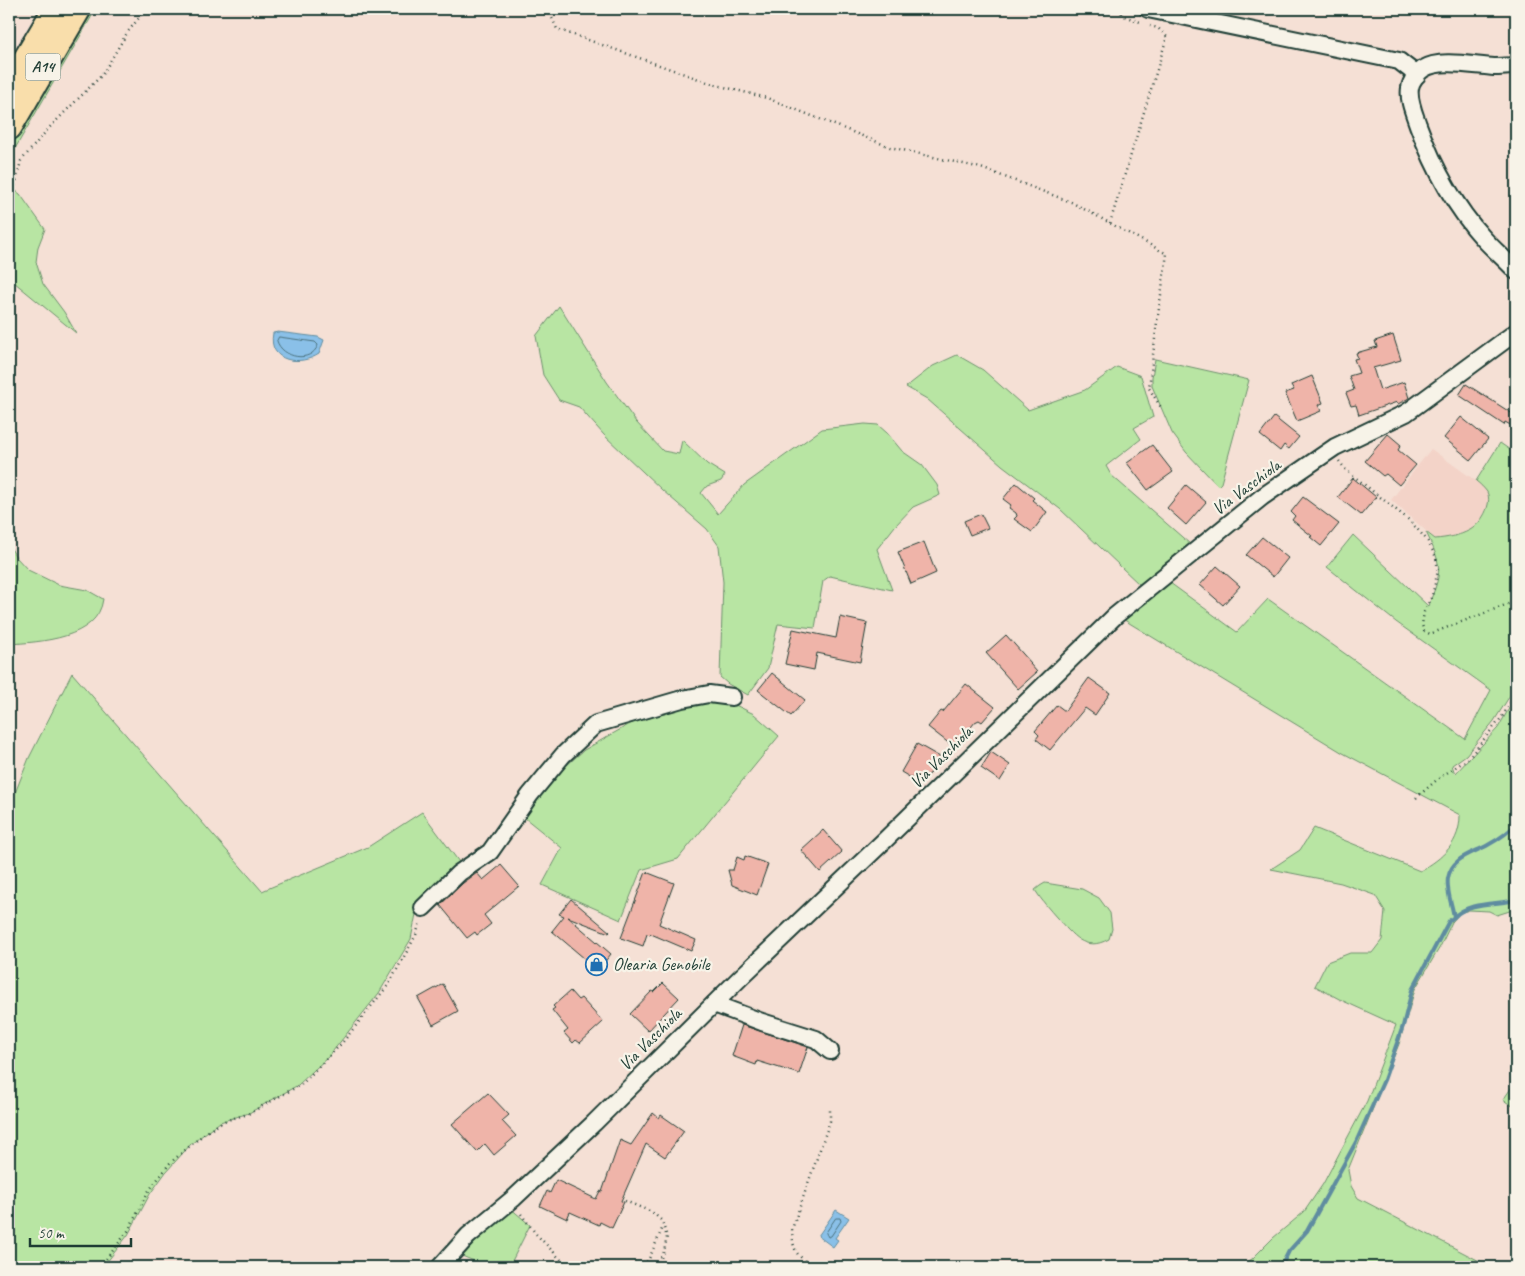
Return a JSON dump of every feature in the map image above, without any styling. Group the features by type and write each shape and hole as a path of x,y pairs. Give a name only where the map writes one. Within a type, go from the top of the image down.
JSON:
{"highway":[{"name":"A14","path":"9,88 56,9"},
{"name":"A14","path":"9,127 78,9"}],"street":[{"path":"1144,15 1399,61 1417,74"},
{"path":"1516,66 1495,67 1456,64 1431,66 1417,74 1410,86 1413,112 1430,158 1452,196 1483,238 1516,271"},
{"name":"Via Vaschiola","path":"440,1267 468,1236 520,1192 589,1128 714,1004 892,834 1115,616 1262,497 1330,450 1406,413 1516,332"},
{"path":"424,908 459,873 490,852 530,795 563,755 596,724 682,699 709,694 732,697"},
{"path":"714,1004 816,1039 830,1051"}],"path":[{"path":"9,210 21,161 49,128 102,75 127,33 146,9"},
{"path":"548,9 557,29 713,84 767,98 890,146 981,168 1071,202 1167,254 1150,388 1162,409"},
{"path":"1118,9 1124,16 1144,15"},
{"path":"1110,223 1167,37 1158,28 1149,25"},
{"path":"1330,450 1346,470 1409,520 1427,540 1436,557 1438,571 1432,596 1424,612 1422,625 1424,631 1430,634 1516,601"},
{"path":"1416,798 1439,778 1468,759 1502,717 1516,693"},
{"path":"100,1267 128,1231 148,1192 170,1163 204,1134 224,1122 248,1114 302,1084 342,1044 388,984 416,935 424,908"},
{"path":"813,1267 803,1260 793,1248 792,1229 830,1121 830,1109"},
{"path":"625,1200 658,1216 662,1221 667,1237 664,1252 656,1267"},
{"path":"521,1214 536,1234 568,1267"},
{"path":"638,1267 648,1261 663,1227"}],"shaded area":[{"path":"1431,449 1484,487 1488,494 1489,505 1482,518 1472,529 1450,538 1435,539 1391,500"}],"green space":[{"path":"89,9 96,9 9,159 9,141"},
{"path":"9,186 20,194 45,229 38,247 36,262 43,284 64,312 76,333 9,278"},
{"path":"559,306 607,382 636,422 663,451 679,454 682,440 707,464 725,475 721,481 707,486 701,493 718,514 744,485 822,429 865,424 878,425 902,451 922,465 937,485 940,495 913,507 877,549 892,590 830,576 823,581 815,628 778,624 768,668 748,695 728,684 720,677 723,582 719,546 707,529 662,490 604,435 579,407 559,400 543,375 536,336"},
{"path":"957,355 983,370 1028,410 1085,390 1117,367 1141,376 1153,417 1134,428 1141,439 1106,466 1111,475 1190,544 1141,586 1060,509 1002,465 927,399 906,387 933,366"},
{"path":"1155,359 1249,380 1221,483 1218,486 1186,452 1172,433 1152,386"},
{"path":"1500,443 1516,454 1516,686 1494,721 1466,755 1452,765 1455,774 1498,728 1516,696 1516,909 1497,915 1489,911 1469,910 1460,913 1452,922 1440,947 1415,989 1399,1044 1348,1170 1351,1186 1358,1198 1491,1267 1242,1267 1304,1212 1323,1184 1367,1101 1396,1025 1315,986 1327,962 1350,953 1372,953 1382,940 1385,911 1375,895 1341,883 1271,869 1300,850 1314,828 1420,871 1436,861 1449,849 1457,834 1460,815 1343,753 1121,618 1166,580 1237,632 1268,599 1465,739 1491,690 1396,622 1327,567 1353,535 1428,606 1439,569 1438,561 1426,532 1435,539 1457,535 1474,527 1482,519 1487,508 1488,497 1487,492 1476,481"},
{"path":"9,545 16,557 28,570 59,585 87,590 103,599 99,612 91,623 66,636 36,642 9,644"},
{"path":"72,673 262,891 368,847 422,812 462,866 440,881 416,914 411,939 379,993 329,1056 298,1085 249,1113 220,1122 191,1144 166,1172 150,1194 128,1235 103,1267 9,1267 9,808 29,758"},
{"path":"705,700 729,702 754,714 779,736 678,859 641,870 621,920 542,885 562,848 520,814 550,780 584,750 630,724 671,707"},
{"path":"1045,883 1082,889 1099,898 1110,913 1112,929 1109,939 1092,944 1079,940 1073,935 1048,908 1035,890"},
{"path":"1516,1081 1516,1108 1503,1100"},
{"path":"509,1207 530,1225 509,1267 488,1267 462,1256"}],"water":[{"path":"273,333 318,337 324,340 319,354 312,358 295,361 280,356 275,351"},
{"path":"836,1210 849,1218 835,1238 838,1240 833,1247 818,1236"}],"building":[{"path":"1393,335 1401,360 1373,368 1380,390 1404,382 1409,398 1398,404 1397,402 1359,415 1356,405 1351,406 1346,393 1354,390 1349,376 1359,373 1354,359 1358,358 1356,353 1377,347 1375,341"},
{"path":"1312,376 1323,403 1318,405 1321,411 1297,421 1285,393 1294,390 1291,385"},
{"path":"1466,384 1516,416 1516,428 1505,422 1504,425 1459,395"},
{"path":"1274,417 1299,437 1289,449 1284,445 1280,451 1260,435"},
{"path":"1461,417 1488,439 1471,460 1444,438"},
{"path":"1388,434 1401,445 1398,450 1416,465 1399,485 1386,474 1383,476 1365,461"},
{"path":"1152,445 1173,472 1148,490 1127,463"},
{"path":"1353,478 1376,497 1361,515 1338,497"},
{"path":"1016,483 1047,512 1032,532 1014,519 1017,516 1016,513 1009,508 1011,505 1003,499"},
{"path":"1186,485 1206,502 1186,525 1167,508"},
{"path":"1303,497 1339,524 1321,546 1292,520 1295,516 1291,512"},
{"path":"981,514 988,528 970,535 964,521"},
{"path":"1262,537 1288,558 1273,577 1246,555"},
{"path":"924,542 936,573 911,584 898,552"},
{"path":"1217,566 1240,586 1223,605 1200,585"},
{"path":"840,617 867,623 860,662 817,653 814,670 785,664 793,629 836,638"},
{"path":"1006,635 1037,672 1018,689 986,653"},
{"path":"772,673 805,700 791,716 758,690"},
{"path":"1089,678 1110,693 1095,715 1085,708 1050,750 1036,739 1039,735 1035,731 1057,705 1065,711"},
{"path":"966,684 995,707 982,722 979,720 975,722 955,748 928,727"},
{"path":"917,744 940,757 930,774 926,778 921,776 918,782 901,772"},
{"path":"991,752 1010,765 1000,781 981,768"},
{"path":"823,830 842,852 820,872 801,850"},
{"path":"745,856 768,864 757,895 732,885 728,870 733,870 737,857 744,860"},
{"path":"501,865 519,886 484,915 491,924 477,935 475,932 467,938 440,905 463,883 477,873 483,880"},
{"path":"646,872 674,883 659,924 696,940 691,951 651,934 647,934 643,946 621,938"},
{"path":"571,899 610,932 568,917 611,954 598,970 552,931 564,916 559,914"},
{"path":"663,983 679,998 648,1031 630,1014 652,991 654,992"},
{"path":"443,984 458,1011 433,1025 418,998"},
{"path":"570,991 578,1000 581,998 603,1022 580,1043 576,1040 573,1043 564,1033 568,1030 552,1010 555,1008 553,1006"},
{"path":"742,1025 808,1047 799,1074 757,1061 756,1065 732,1056"},
{"path":"488,1093 509,1115 502,1121 516,1136 494,1155 485,1144 477,1152 452,1124"},
{"path":"653,1113 659,1118 661,1115 684,1131 665,1157 646,1144 621,1201 624,1202 612,1228 600,1222 599,1225 570,1212 567,1219 540,1206 547,1191 550,1193 556,1180 596,1199 600,1191 602,1192 620,1140 631,1145"}],"waterway":[{"path":"1281,1267 1289,1251 1307,1231 1356,1142 1384,1080 1403,1026 1412,990 1449,921 1454,917 1448,888 1450,871 1458,861 1507,833 1516,824"},
{"path":"1454,917 1467,908 1516,900"}],"place":[{"name":"Olearia Genobile","path":"597,964"}]}
